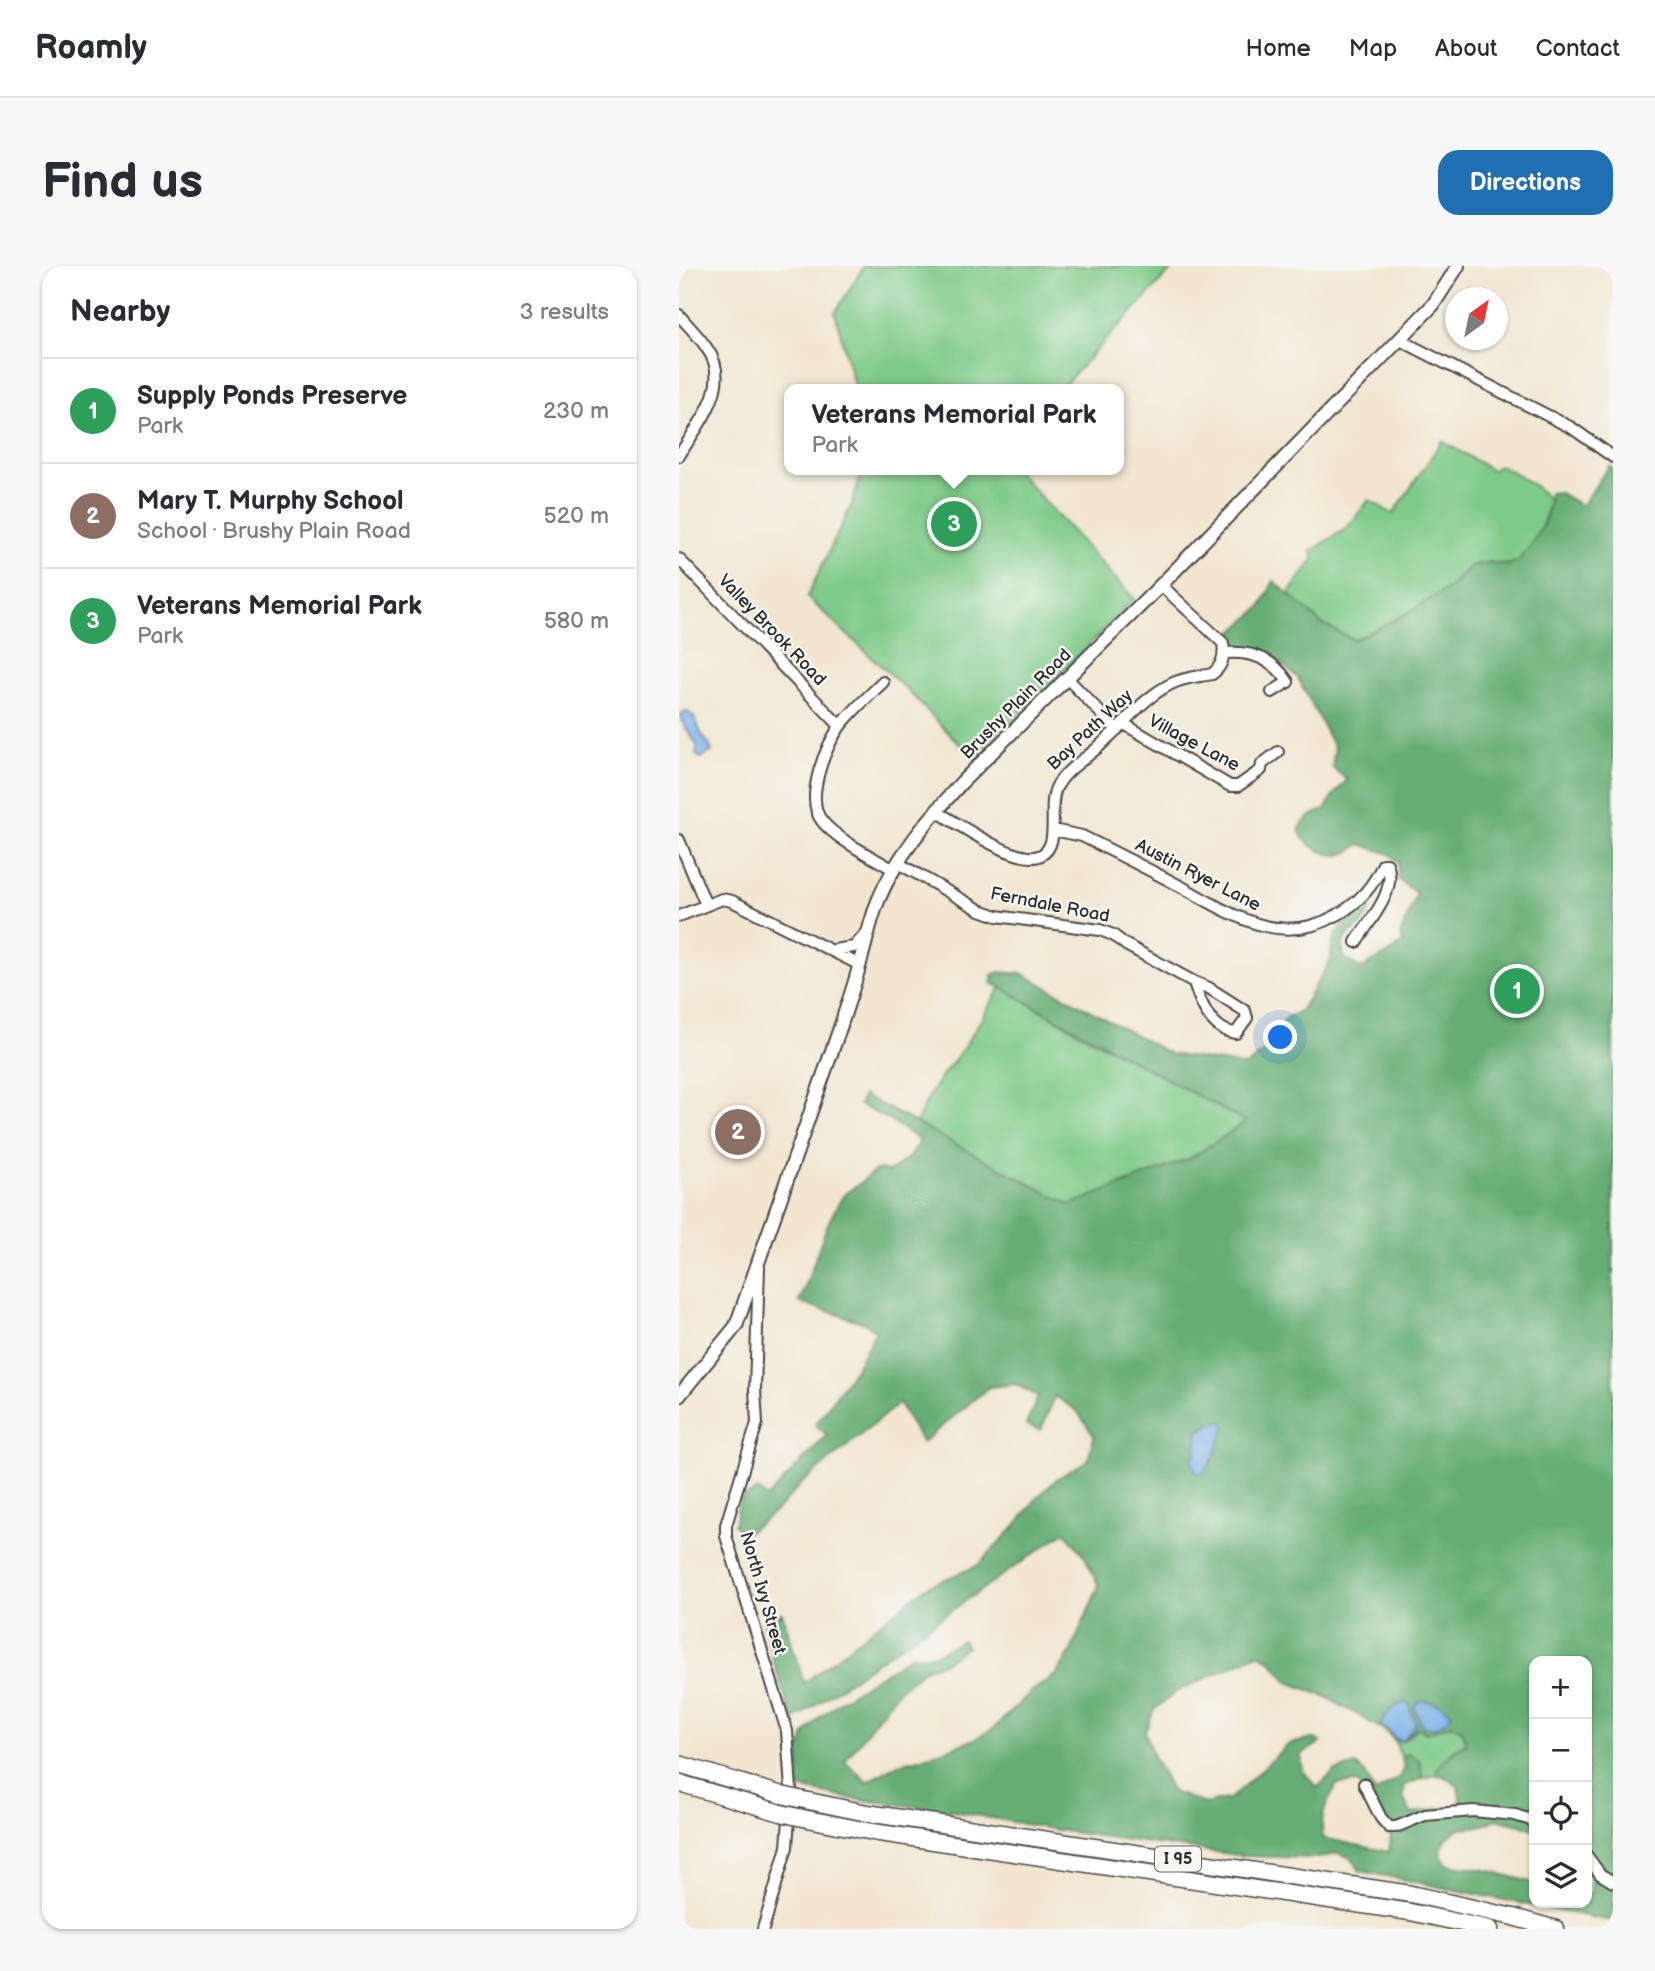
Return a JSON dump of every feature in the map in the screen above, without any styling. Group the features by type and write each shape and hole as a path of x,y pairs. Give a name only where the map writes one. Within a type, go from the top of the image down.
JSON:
{"highway":[{"path":"679,1757 777,1794"},
{"name":"I 95","path":"679,1764 777,1794 867,1813 1411,1894 1556,1929"},
{"name":"I 95","path":"679,1784 781,1813 886,1834 1411,1912 1490,1929"}],"main road":[{"name":"Brushy Plain Road","path":"679,1396 736,1326 860,965 879,898 896,867 936,811 1400,340 1433,305 1458,266"}],"street":[{"path":"679,315 709,351 718,380 715,395 680,452"},
{"path":"1400,340 1572,428 1613,457"},
{"name":"Valley Brook Road","path":"679,559 840,726"},
{"path":"1161,585 1214,632 1223,643 1225,653 1250,654 1281,670 1288,682 1272,692"},
{"name":"Bay Path Way","path":"1053,830 1052,795 1065,774 1150,698 1168,685 1189,677 1212,674 1225,653"},
{"name":"Village Lane","path":"1067,678 1120,727 1230,786 1238,786 1261,770 1262,764 1278,752"},
{"path":"840,726 883,682"},
{"name":"Ferndale Road","path":"840,726 814,787 814,806 821,821 834,832 980,910 997,916 1100,930 1113,935 1126,945 1209,988 1245,1011 1247,1018 1236,1033 1209,1017 1194,982"},
{"path":"936,811 996,845 1025,857 1041,856 1048,850 1053,830"},
{"name":"Austin Ryer Lane","path":"1053,830 1083,836 1246,921 1280,929 1305,929 1347,910 1367,892 1383,864 1387,864 1387,890 1356,942"},
{"path":"679,840 706,905"},
{"path":"679,916 722,899 732,901 860,965"},
{"path":"828,949 838,951 854,947 869,929"},
{"name":"North Ivy Street","path":"759,1265 755,1390 757,1423 726,1525 726,1536 787,1731 791,1790 787,1847 763,1929"},
{"path":"1364,1784 1381,1818 1389,1827 1425,1815 1473,1811 1515,1815 1529,1819"},
{"path":"1592,1863 1600,1874 1613,1882"}],"green space":[{"path":"864,266 1175,266 1065,384 854,384 835,313"},
{"path":"1442,441 1492,470 1500,465 1532,485 1549,500 1542,524 1530,549 1513,563 1483,563 1471,566 1437,596 1354,640 1322,624 1288,594 1315,558 1311,551 1347,528 1369,500 1393,514"},
{"path":"1609,466 1613,469 1613,1921 1545,1908 1592,1908 1592,1656 1529,1656 1529,1828 1497,1819 1483,1825 1456,1830 1445,1840 1440,1854 1447,1864 1491,1871 1529,1882 1529,1905 1360,1871 1352,1858 1337,1853 1320,1858 1245,1856 1063,1831 953,1811 847,1798 799,1788 799,1753 805,1734 819,1718 843,1699 912,1655 933,1655 963,1640 967,1647 943,1663 926,1668 899,1690 845,1761 867,1782 898,1764 973,1740 994,1728 1032,1691 1057,1674 1071,1651 1099,1586 1085,1557 1065,1532 793,1720 774,1664 763,1619 782,1613 804,1683 926,1587 977,1566 1016,1525 1037,1498 1058,1478 1088,1460 1094,1436 1077,1411 1055,1396 1041,1430 1026,1425 1038,1396 1015,1384 989,1387 922,1443 899,1403 800,1485 777,1510 744,1535 734,1525 740,1499 758,1490 767,1498 827,1435 815,1425 857,1366 876,1331 865,1323 799,1302 824,1233 844,1195 874,1171 889,1172 909,1157 920,1141 890,1120 859,1105 863,1095 1070,1205 1191,1158 1246,1122 992,983 992,975 1000,972 1023,974 1170,1054 1246,1066 1267,1049 1286,1018 1300,1011 1331,960 1336,935 1343,925 1359,912 1364,903 1371,908 1362,924 1346,937 1342,946 1344,957 1361,969 1403,942 1400,935 1417,894 1398,879 1398,862 1390,854 1360,844 1340,855 1326,853 1312,846 1299,831 1306,820 1325,810 1347,780 1332,767 1335,749 1298,678 1274,658 1233,643 1233,632 1261,607 1274,581 1322,624 1354,640 1402,616 1450,587 1470,566 1489,562 1508,565 1519,560 1546,519 1550,493 1558,492 1582,506","holes":["1258,1654 1271,1660 1288,1682 1324,1696 1384,1730 1394,1740 1403,1741 1416,1729 1421,1728 1426,1733 1451,1724 1462,1730 1466,1743 1441,1762 1435,1775 1444,1776 1458,1786 1461,1801 1453,1809 1440,1808 1411,1814 1403,1797 1405,1785 1423,1778 1419,1760 1409,1754 1401,1756 1405,1768 1398,1778 1375,1793 1365,1773 1356,1765 1335,1771 1317,1788 1303,1771 1301,1755 1321,1742 1314,1739 1289,1744 1231,1798 1205,1804 1172,1792 1152,1754 1145,1731 1154,1710 1176,1692","1358,1783 1380,1827 1391,1836 1389,1852 1323,1838 1323,1816 1337,1784"]},
{"path":"861,475 1021,475 1134,599 975,760 908,691 807,597 852,504"},
{"path":"1001,987 1079,1033 1247,1121 1191,1158 1070,1205 916,1124 933,1089 968,1041"},
{"path":"1451,1724 1462,1730 1466,1743 1453,1750 1435,1775 1423,1778 1419,1760 1409,1754 1401,1756 1394,1740 1403,1741 1416,1729 1421,1728 1426,1733"}],"water":[{"path":"685,711 694,718 711,748 712,751 701,758 696,755 697,745 681,720"},
{"path":"1218,1421 1224,1423 1225,1427 1214,1457 1204,1472 1196,1473 1191,1459 1196,1453 1198,1431"},
{"path":"1427,1701 1442,1705 1452,1714 1439,1725 1423,1727 1414,1707 1418,1702"},
{"path":"1408,1703 1416,1725 1402,1741 1380,1726 1391,1709"}],"place":[{"name":"Veterans Memorial Park","path":"954,524"},
{"name":"Supply Ponds Preserve","path":"1517,991"},
{"name":"Mary T. Murphy School","path":"738,1132"}]}
